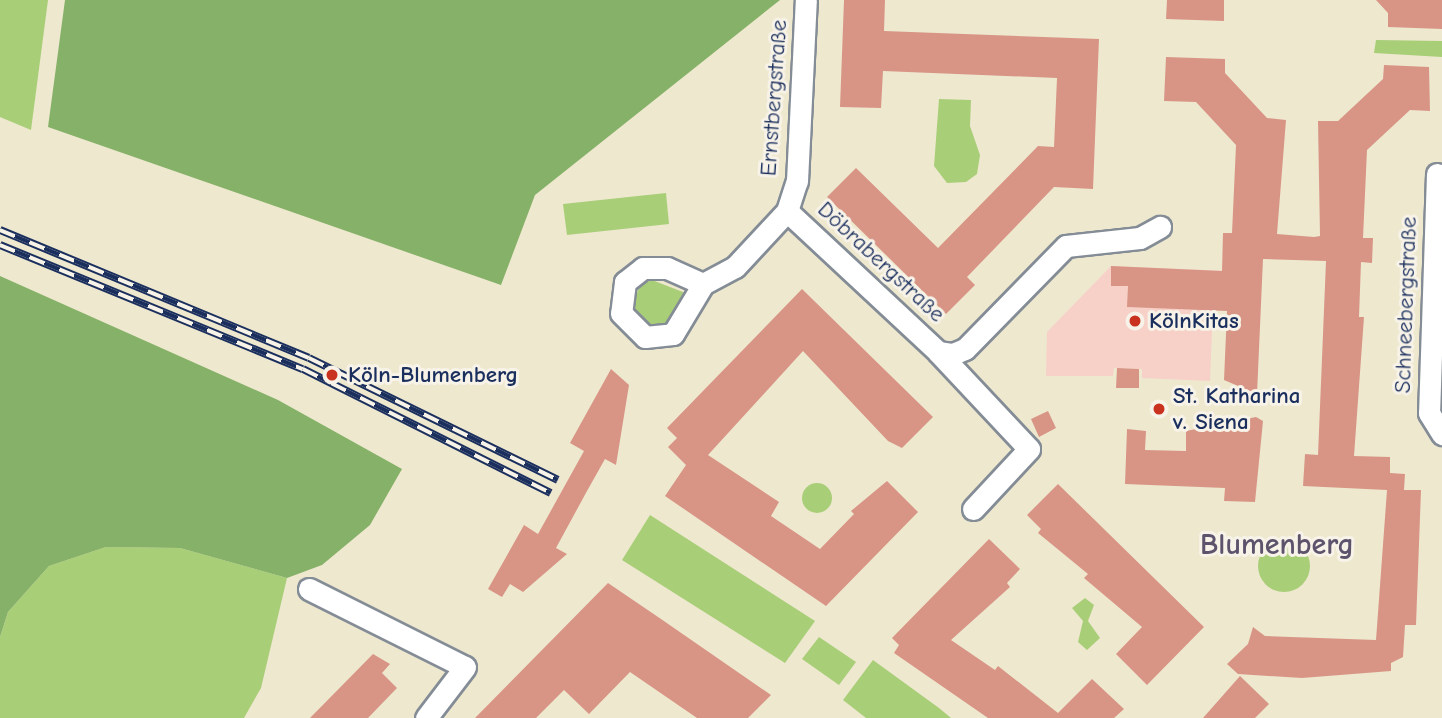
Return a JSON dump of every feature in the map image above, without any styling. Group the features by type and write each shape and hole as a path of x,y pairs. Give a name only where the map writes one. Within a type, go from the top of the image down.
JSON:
{"street":[{"name":"Ernstbergstraße","path":"703,284 735,267 787,211 797,181 806,0"},
{"name":"Schneebergstraße","path":"1437,174 1429,413 1442,434"},
{"name":"Döbrabergstraße","path":"787,211 938,352 1029,449 973,509"},
{"name":"Döbrabergstraße","path":"938,352 965,349 1066,246 1140,237 1160,227"},
{"path":"309,589 465,667 426,718"}],"shaded area":[{"name":"KölnKitas","path":"1111,266 1228,271 1214,281 1210,381 1142,378 1142,369 1114,368 1113,376 1046,376 1047,332"}],"green space":[{"path":"0,0 48,0 31,130 0,117"},
{"path":"65,0 780,0 535,195 501,285 48,127"},
{"path":"1376,40 1442,41 1442,57 1374,53"},
{"path":"939,99 971,100 970,126 980,155 977,174 966,182 947,183 934,166"},
{"path":"666,193 669,224 567,235 563,204"},
{"path":"0,276 278,400 402,469 370,525 322,565 287,578 180,548 106,547 49,566 8,612 0,637"},
{"path":"652,280 688,294 665,326 651,328 631,309 640,285"},
{"path":"817,483 823,484 831,492 831,504 823,512 817,513 811,512 803,504 802,498 803,492 811,484"},
{"path":"650,515 815,621 785,663 622,560"},
{"path":"1284,540 1294,542 1302,548 1308,556 1308,576 1302,584 1294,590 1284,592 1274,590 1266,584 1260,576 1258,566 1260,556 1266,548 1274,542"},
{"path":"106,547 180,548 287,578 261,688 244,718 0,718 0,637 8,612 49,566"},
{"path":"1085,598 1094,605 1088,621 1100,638 1087,650 1078,642 1083,621 1072,608"},
{"path":"819,637 856,662 839,685 802,659"},
{"path":"873,660 951,718 866,718 843,700"}],"building":[{"path":"844,0 885,0 884,31 1099,39 1093,189 1054,187 967,277 975,285 946,314 827,197 856,168 938,248 1038,146 1054,147 1057,78 883,71 881,108 840,107"},
{"path":"1167,0 1224,0 1224,21 1166,19"},
{"path":"1376,0 1442,0 1442,29 1388,27 1388,13"},
{"path":"1166,57 1225,59 1225,73 1267,118 1286,120 1277,234 1314,237 1320,236 1318,121 1338,121 1383,79 1384,65 1429,67 1430,111 1410,110 1367,150 1363,238 1373,238 1372,263 1361,262 1359,317 1364,317 1354,456 1390,457 1390,473 1405,474 1404,490 1421,490 1416,625 1405,625 1403,657 1391,663 1391,671 1302,678 1238,674 1227,664 1248,644 1253,627 1265,636 1376,640 1387,490 1303,486 1305,454 1318,455 1326,261 1263,259 1257,394 1224,380 1227,311 1127,307 1128,286 1111,286 1111,266 1222,271 1223,233 1232,233 1236,145 1196,102 1164,101"},
{"path":"802,289 933,417 902,448 888,441 803,351 708,455 779,502 771,516 820,549 854,514 851,511 887,481 918,512 826,606 665,496 686,465 668,447 677,438 667,428"},
{"path":"1117,368 1139,369 1139,388 1116,388"},
{"path":"611,369 629,385 616,465 605,459 587,491 556,548 567,554 523,592 510,584 502,597 488,589 524,525 538,534 584,451 570,443"},
{"path":"1048,411 1056,428 1039,437 1031,419"},
{"path":"1256,417 1263,421 1255,502 1224,501 1225,488 1125,484 1127,429 1146,431 1145,450 1186,451 1186,431"},
{"path":"1058,484 1204,627 1147,685 1116,654 1142,627 1084,578 1088,574 1038,533 1041,529 1027,515"},
{"path":"989,539 1020,569 1007,583 1010,587 951,640 995,670 998,666 1058,713 1092,679 1124,709 1114,718 988,718 894,653 899,645 892,638"},
{"path":"608,583 771,695 748,718 697,718 630,672 589,714 564,690 536,718 475,718"},
{"path":"373,654 390,664 382,673 397,688 368,718 310,718"},
{"path":"1240,676 1269,704 1255,718 1203,718"}],"railway":[{"path":"0,230 309,358 558,480"},
{"path":"0,245 303,369 551,493"}],"place":[{"name":"KölnKitas","path":"1135,321"},
{"name":"Köln-Blumenberg","path":"332,375"},
{"name":"St. Katharina v. Siena","path":"1159,409"}],"district":[{"name":"Blumenberg","path":"1277,545"}]}
